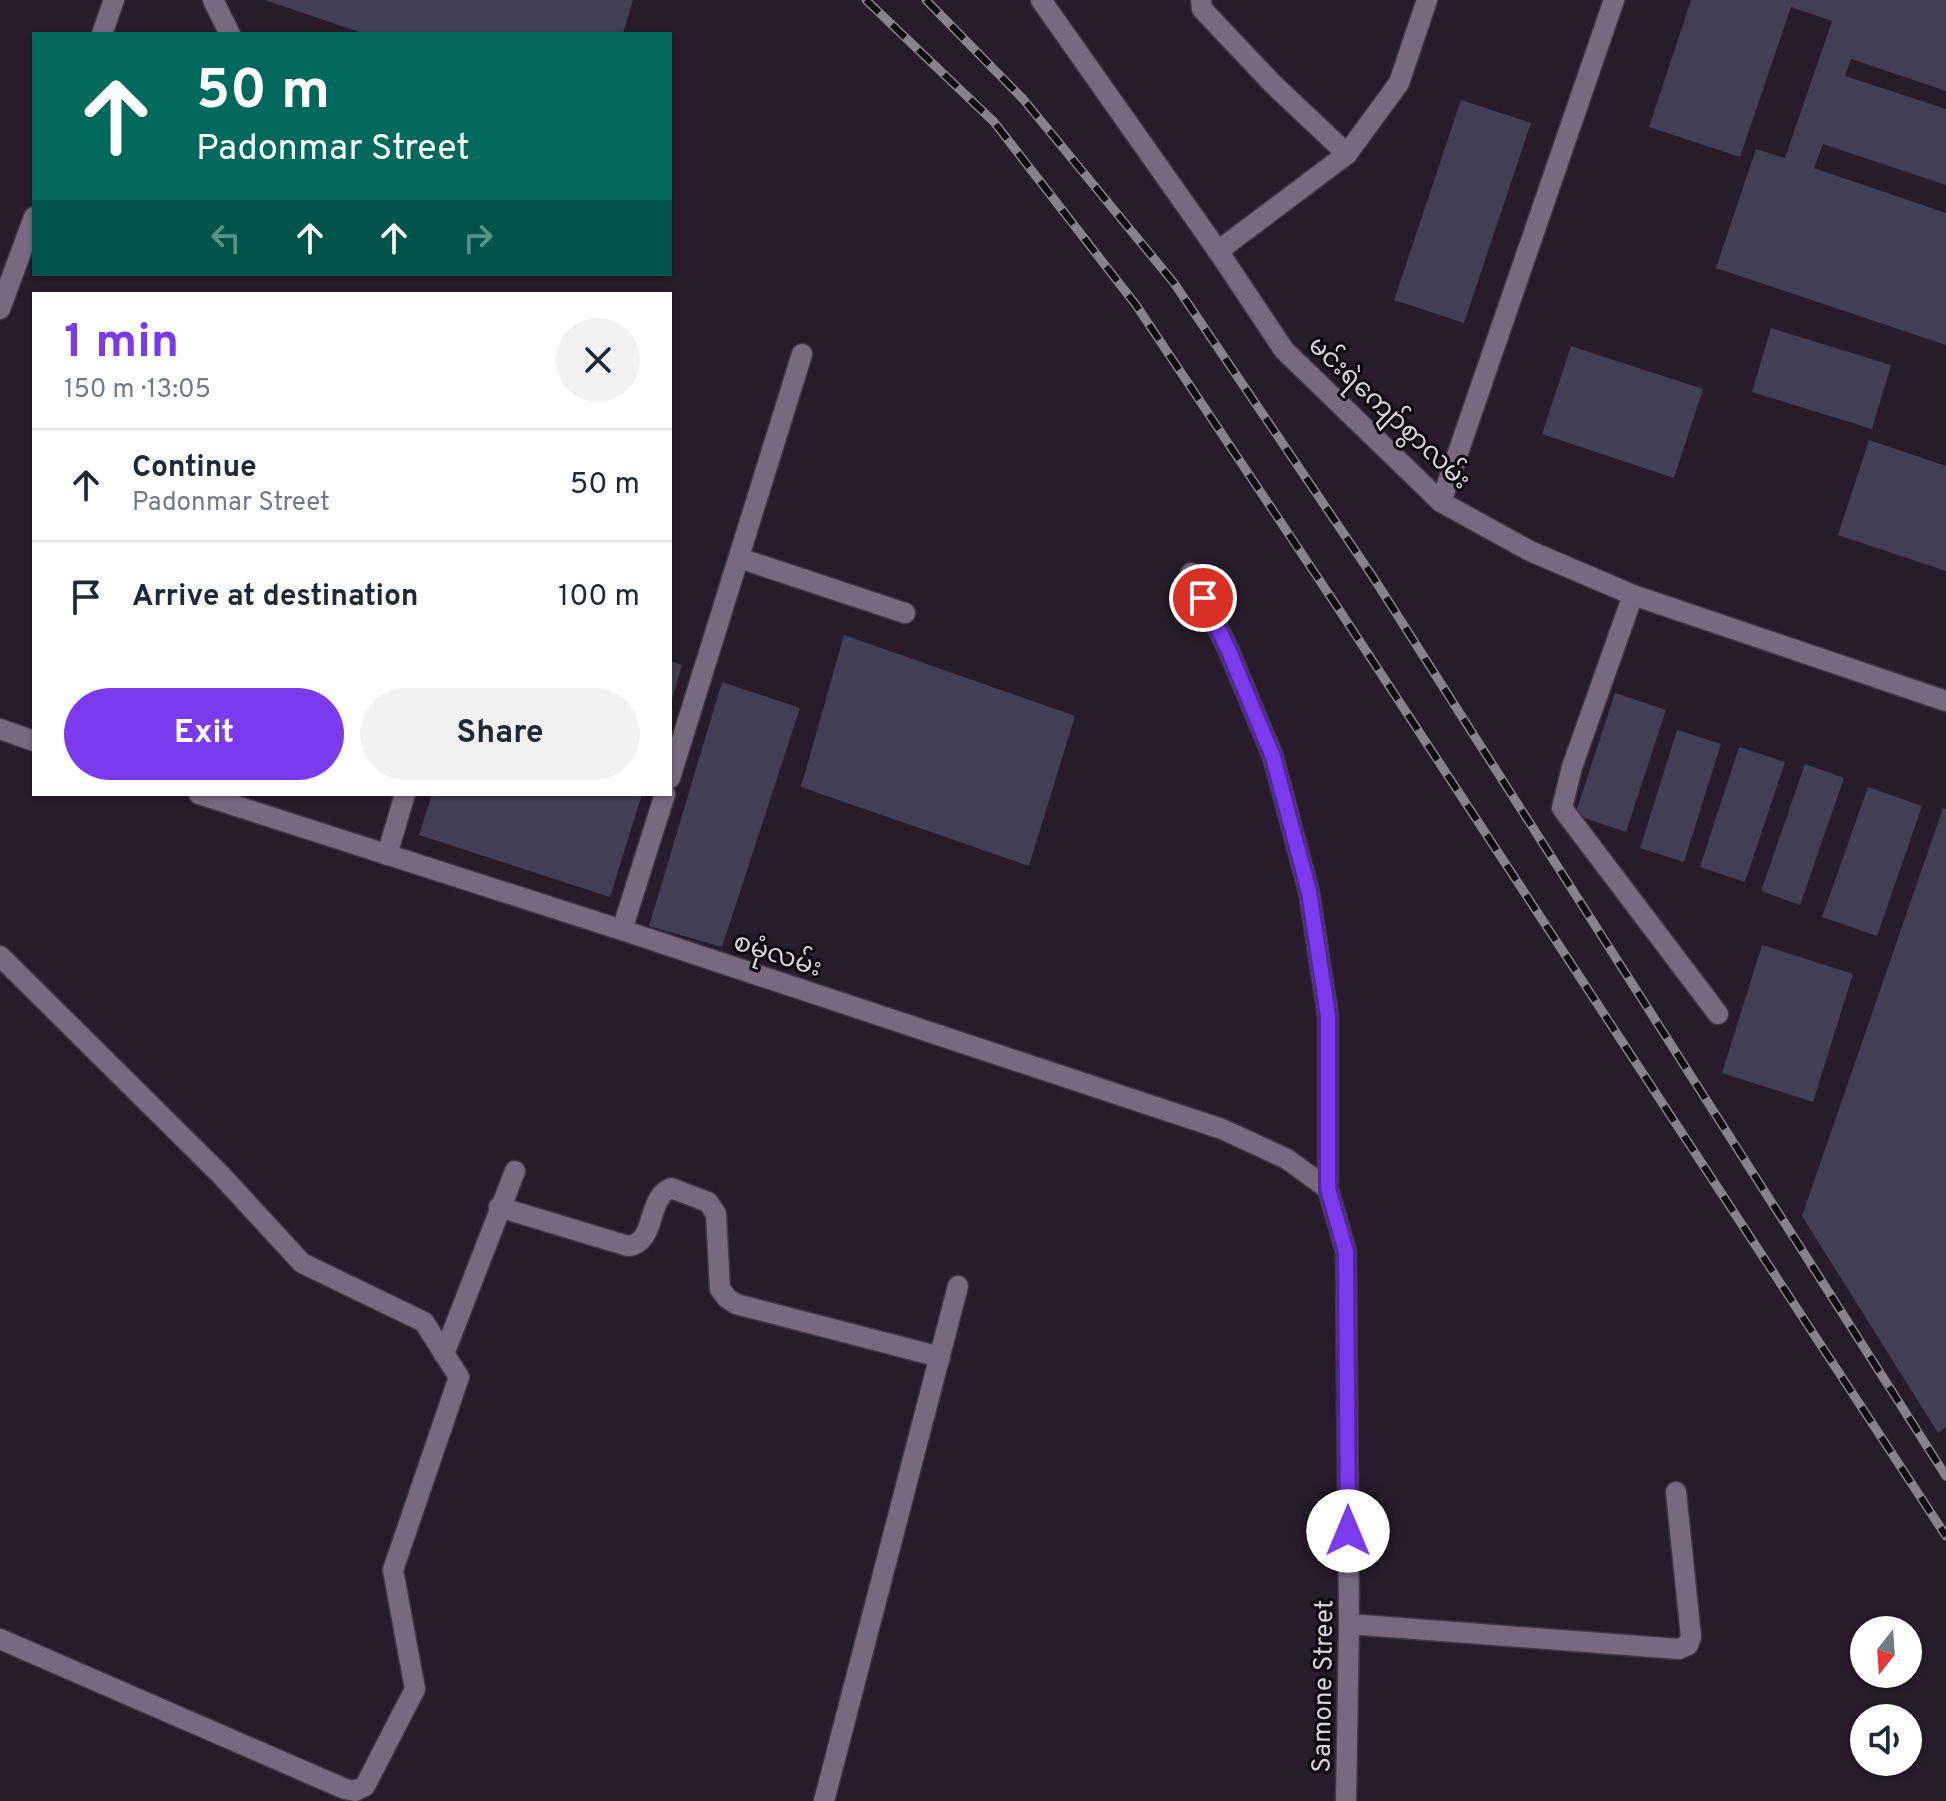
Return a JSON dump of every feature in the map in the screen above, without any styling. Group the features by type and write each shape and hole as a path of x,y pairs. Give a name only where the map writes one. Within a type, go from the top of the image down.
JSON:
{"street":[{"path":"103,32 114,0"},
{"path":"213,0 229,32"},
{"name":"မင်းရဲကျော်စွာလမ်း","path":"1041,0 1284,350 1441,502 1530,551 1633,595 1946,701"},
{"path":"1201,0 1202,9 1273,84 1347,154"},
{"path":"1218,251 1347,154 1399,83 1427,0"},
{"path":"1441,502 1614,0"},
{"path":"0,309 32,222"},
{"path":"672,772 802,354"},
{"path":"739,558 905,613"},
{"name":"Samone Street","path":"1191,573 1228,649 1273,757 1309,892 1328,1016 1328,1189 1346,1252 1349,1624 1346,1801"},
{"path":"1633,595 1572,767 1562,808 1718,1014"},
{"path":"0,729 32,740"},
{"path":"387,855 404,796"},
{"path":"622,930 664,796"},
{"name":"စမုံလမ်း","path":"224,798 387,855 1222,1129 1287,1159 1328,1189"},
{"path":"0,956 220,1174 302,1263 424,1322 459,1377 393,1570 415,1689 365,1786 355,1791 345,1789 0,1639"},
{"path":"444,1354 515,1171"},
{"path":"499,1207 628,1246 642,1241 660,1195 671,1188 708,1202 713,1207 720,1289 736,1304 940,1357"},
{"path":"824,1801 958,1286"},
{"path":"1349,1624 1679,1649 1688,1645 1691,1637 1676,1492"}],"building":[{"path":"265,0 633,0 624,32 359,32"},
{"path":"1691,0 1946,0 1946,91 1851,59 1845,76 1946,109 1946,185 1823,144 1814,168 1946,213 1946,345 1716,268 1756,149 1785,158 1832,21 1791,7 1740,157 1649,127"},
{"path":"1461,100 1531,123 1464,323 1394,300"},
{"path":"1771,328 1891,365 1872,429 1752,392"},
{"path":"1571,346 1703,389 1674,478 1542,434"},
{"path":"1869,440 1946,466 1946,571 1838,535"},
{"path":"844,635 1075,716 1029,866 801,787"},
{"path":"672,662 682,665 672,699"},
{"path":"722,682 800,708 722,947 649,926"},
{"path":"1615,693 1666,710 1626,832 1575,815"},
{"path":"1677,730 1721,744 1684,862 1640,848"},
{"path":"1739,747 1785,762 1745,882 1700,867"},
{"path":"1805,764 1844,778 1800,905 1761,891"},
{"path":"1868,787 1922,806 1877,936 1822,917"},
{"path":"431,796 641,796 610,897 419,835"},
{"path":"1943,808 1946,809 1946,1427 1938,1433 1802,1216"},
{"path":"1762,945 1853,974 1813,1102 1722,1073"}],"railway":[{"path":"866,0 994,122 1136,305 1946,1536"},
{"path":"926,0 1023,99 1174,283 1373,577 1946,1476"}],"route":[{"path":"1203,598 1273,757 1309,892 1328,1016 1328,1189 1346,1252 1348,1531"}]}
